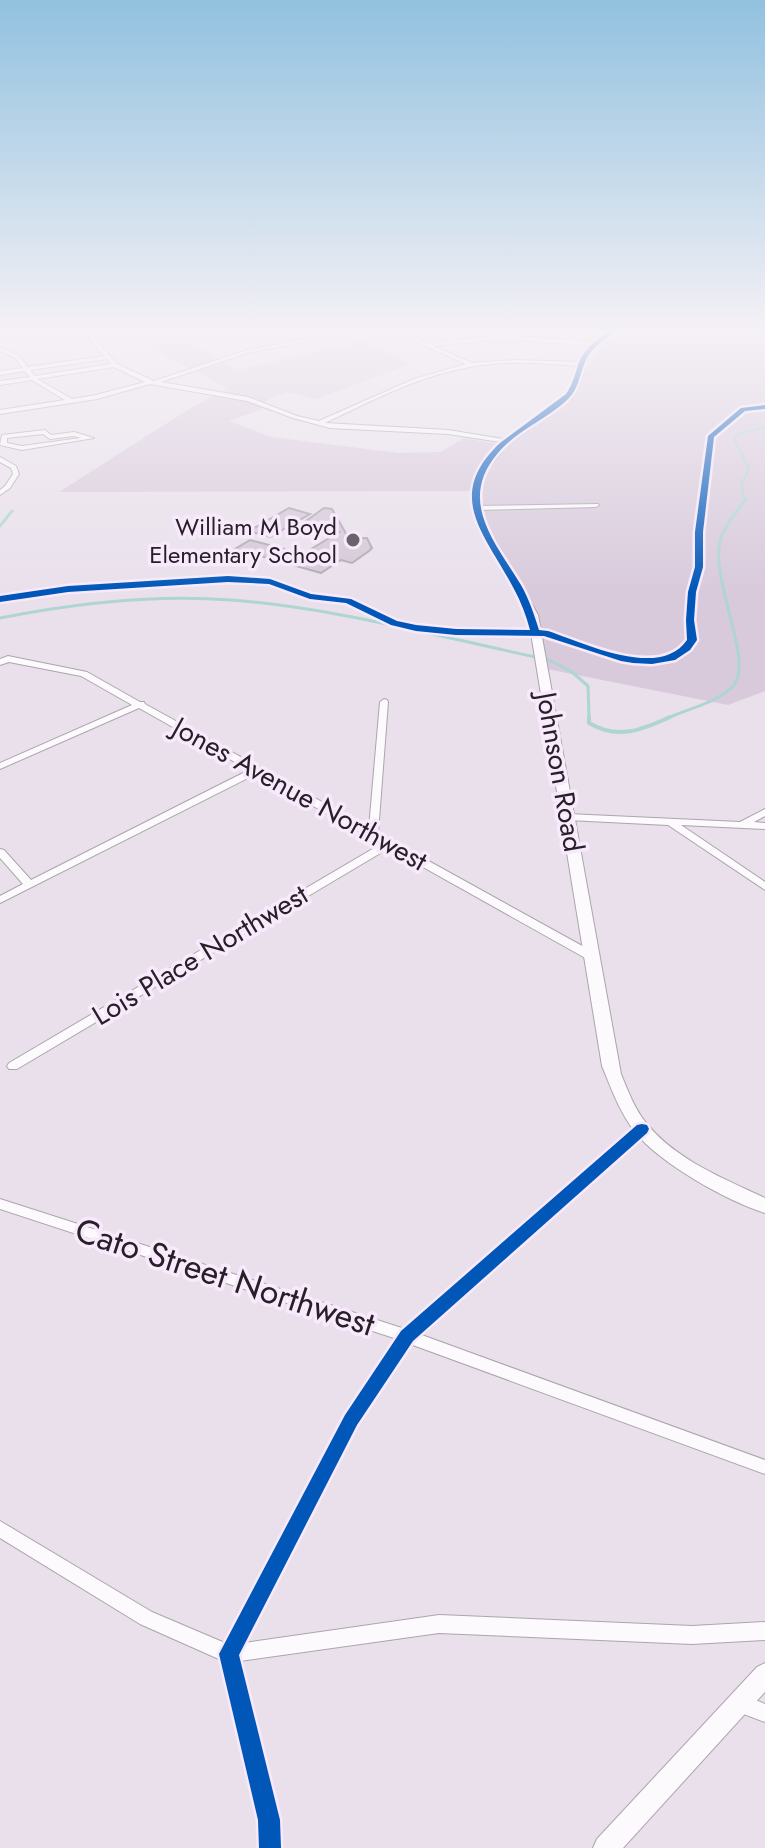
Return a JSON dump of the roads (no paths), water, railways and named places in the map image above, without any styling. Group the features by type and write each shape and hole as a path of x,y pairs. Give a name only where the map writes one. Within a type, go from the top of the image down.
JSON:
{"street":[{"path":"305,419 319,424 371,430 448,432 507,441"},
{"path":"319,424 329,419"},
{"path":"537,419 507,441 481,471 476,487 476,508 596,505"},
{"path":"45,432 50,437 74,434 91,438 32,447 2,443 4,436 24,434 45,432"},
{"path":"24,434 32,447"},
{"path":"0,459 14,467 16,474 0,493"},
{"name":"Johnson Road","path":"476,508 485,535 528,602 610,1066 622,1097 642,1129 678,1158 765,1206"},
{"name":"Jones Avenue Northwest","path":"0,662 8,659 84,674 591,956"},
{"path":"373,836 384,702"},
{"path":"0,766 141,704"},
{"path":"0,900 256,770"},
{"path":"742,825 765,812"},
{"path":"568,817 765,826"},
{"path":"672,823 765,887"},
{"name":"Lois Place Northwest","path":"13,1066 388,844"},
{"path":"0,852 29,885"},
{"path":"270,1848 269,1820 229,1654 351,1420 407,1336 642,1129"},
{"name":"Cato Street Northwest","path":"0,1204 407,1336 765,1467"},
{"path":"0,1529 146,1618 229,1654 439,1624 692,1635 765,1631"},
{"path":"606,1848 765,1675"},
{"path":"737,1702 765,1713"}],"waterway":[{"path":"745,500 741,484 749,469 735,440 736,435 765,427"},
{"path":"666,719 719,697 733,686 738,675 736,640 719,558 724,530 745,500"},
{"path":"0,526 12,511"},
{"path":"0,618 86,604 173,598 231,600 311,610 549,660 572,672 588,686 589,719"},
{"path":"589,719 589,723 600,728 620,732 640,729 670,717"}],"place":[{"name":"William M Boyd Elementary School","path":"353,540"}]}
